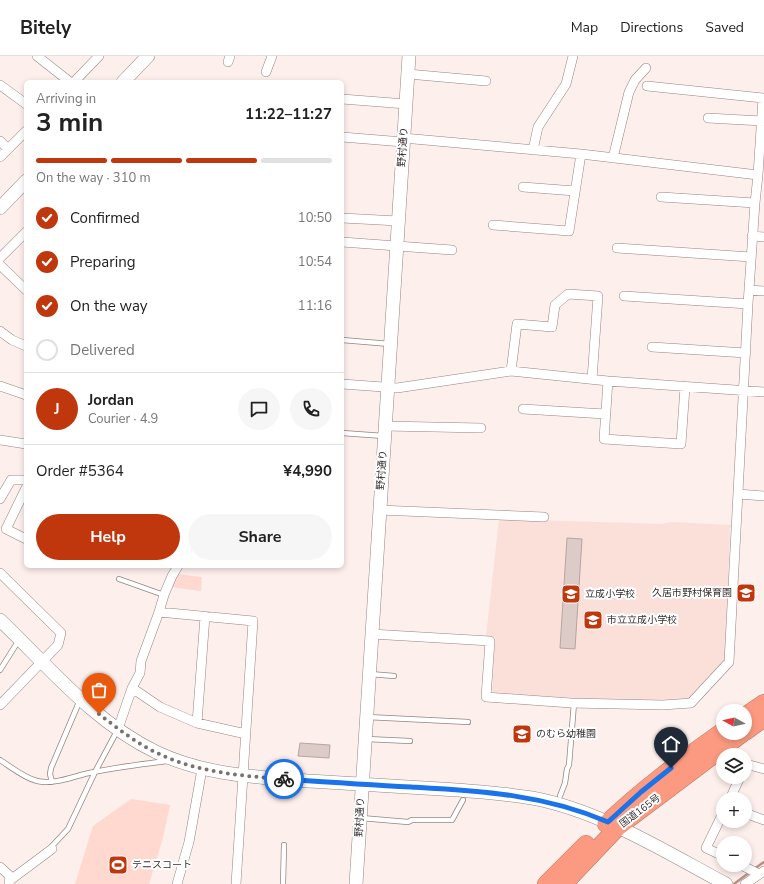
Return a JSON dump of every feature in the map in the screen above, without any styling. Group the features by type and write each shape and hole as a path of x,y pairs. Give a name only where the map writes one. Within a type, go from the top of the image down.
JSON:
{"highway":[{"path":"752,711 764,703"},
{"name":"国道165号","path":"752,726 764,718"},
{"name":"国道165号","path":"564,884 641,792 671,768 716,736"},
{"name":"国道165号","path":"546,884 613,825 733,740"}],"street":[{"path":"37,56 67,80"},
{"path":"76,80 99,56"},
{"path":"125,80 148,56"},
{"path":"266,72 272,56"},
{"name":"野村通り","path":"356,884 368,674 409,56"},
{"path":"533,150 538,127 566,84 573,56"},
{"path":"613,158 629,92 635,80 646,68"},
{"path":"408,74 486,81"},
{"path":"0,85 24,103"},
{"path":"371,634 490,641 486,697 574,703 663,705 691,702 729,662 752,236 763,98 647,86"},
{"path":"344,99 406,104"},
{"path":"708,118 762,118"},
{"path":"0,157 24,133"},
{"path":"344,137 403,140 581,154 758,175"},
{"path":"0,141 8,149"},
{"path":"493,225 569,231 581,154"},
{"path":"0,208 24,183"},
{"path":"523,187 575,191"},
{"path":"661,197 755,203"},
{"path":"344,218 398,221"},
{"path":"0,258 24,234"},
{"path":"752,236 764,237"},
{"path":"344,242 452,250"},
{"path":"617,248 751,257"},
{"path":"0,265 24,288"},
{"path":"749,290 764,291"},
{"path":"511,371 517,324 552,327 555,305 568,294 598,296 592,380"},
{"path":"624,296 748,304"},
{"path":"0,331 12,340 24,345"},
{"path":"652,347 746,353"},
{"path":"344,384 397,388 511,371 592,380 764,392"},
{"path":"608,381 604,439 681,444 685,387"},
{"path":"0,386 24,394"},
{"path":"523,409 605,414"},
{"path":"385,431 481,428"},
{"path":"0,440 24,444"},
{"path":"0,499 11,480 24,480"},
{"path":"24,492 6,529 24,538"},
{"path":"738,494 764,496"},
{"path":"379,510 544,517"},
{"path":"118,729 132,688 140,673 140,661 164,595 177,568"},
{"path":"0,573 61,633 58,645 0,705"},
{"path":"159,612 253,621 236,884"},
{"path":"197,723 205,616"},
{"path":"0,620 81,699 118,729 155,752 175,760 202,769 243,776 460,790 514,796 558,804 586,813 613,825 725,884"},
{"path":"132,688 160,707 197,723 246,734"},
{"path":"752,766 764,769"},
{"path":"177,884 189,842 202,769"},
{"path":"752,815 764,820"},
{"path":"716,827 706,848 716,853"},
{"path":"9,883 52,848"},
{"path":"0,867 10,876 9,883"},
{"path":"745,884 754,870"}],"lane":[{"path":"344,340 390,344"},
{"path":"344,433 385,431"},
{"path":"119,579 164,595"},
{"path":"0,670 19,639"},
{"path":"368,674 394,676"},
{"path":"52,782 50,774 51,768 81,699"},
{"path":"560,796 569,766 574,703"},
{"path":"366,717 468,722"},
{"path":"52,848 52,846 68,830 95,772 118,729"},
{"path":"364,739 410,741"},
{"path":"0,760 37,781 52,782 95,772 175,760"},
{"path":"359,818 408,822 412,820 452,820 463,800"},
{"path":"283,884 284,845"}],"shaded area":[{"path":"499,519 662,524 670,522 732,525 730,529 725,659 690,698 666,700 586,699 495,693 492,690 495,637 486,636"},
{"path":"177,574 202,577 201,591 170,587"},
{"path":"131,799 170,805 163,838 149,884 75,884 93,826"}],"building":[{"name":"立成小学校","path":"567,538 582,539 575,649 560,648"},
{"path":"300,743 330,745 329,758 298,756"}],"waterway":[{"path":"754,869 764,862"},
{"path":"734,884 750,872"}],"way so far":[{"path":"99,714 128,736 155,752 175,760 202,769 243,776 284,779"}],"place":[{"name":"久居市野村保育園","path":"746,593"},
{"name":"立成小学校","path":"571,594"},
{"name":"市立立成小学校","path":"593,620"},
{"name":"のむら幼稚園","path":"522,734"},
{"name":"テニスコート","path":"118,865"}],"route":[{"path":"284,779 460,790 499,794 558,804 608,822 641,792 671,768"}]}
